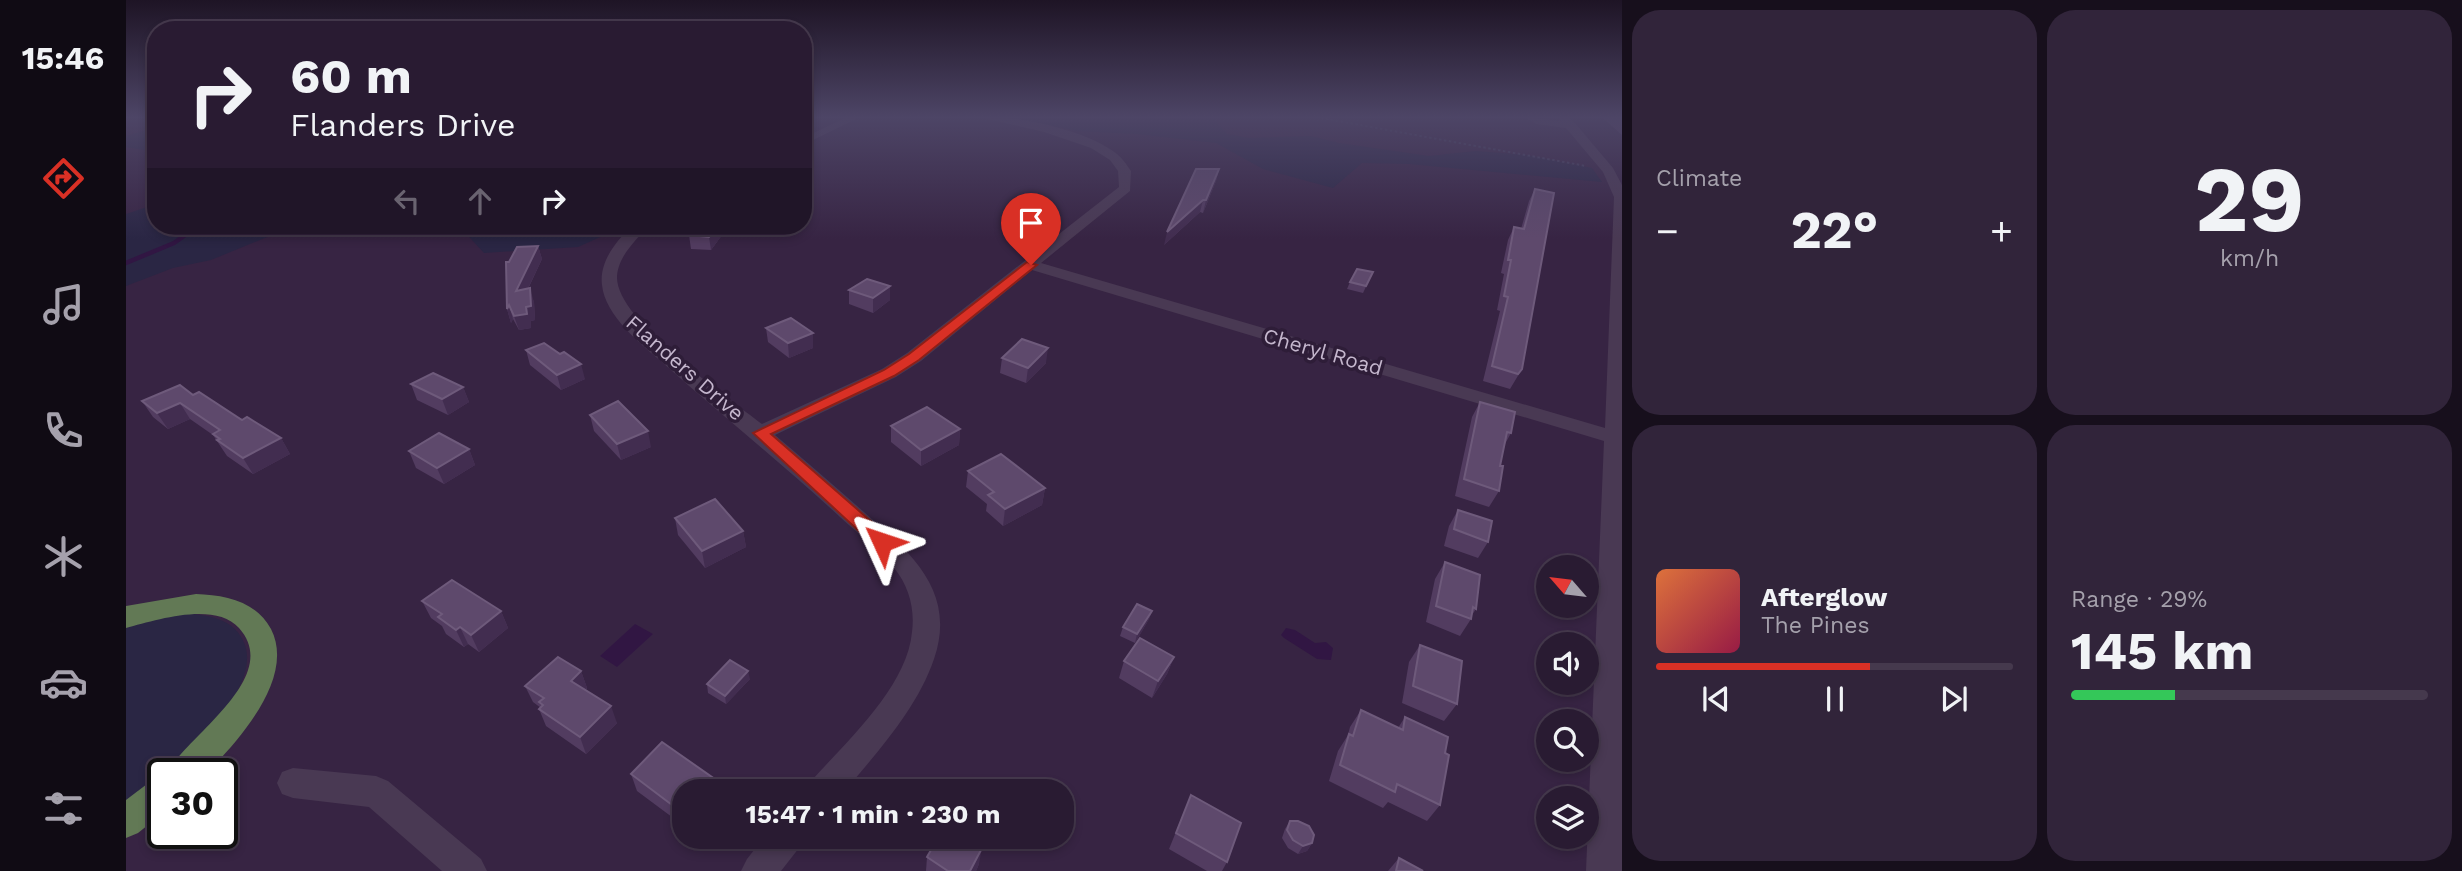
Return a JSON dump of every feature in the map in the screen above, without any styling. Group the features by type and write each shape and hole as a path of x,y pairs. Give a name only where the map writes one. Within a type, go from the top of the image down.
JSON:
{"highway":[{"path":"126,617 160,608 197,604 227,607 249,617 262,637 263,664 251,694 227,729 199,758"},
{"path":"126,821 147,805"}],"street":[{"name":"Flanders Drive","path":"761,433 889,373 914,357 1119,195 1125,188 1127,173 1114,158"},
{"path":"1596,158 1616,182 1621,197 1604,871"},
{"name":"Flanders Drive","path":"632,235 617,251 611,267 609,282 618,307 682,368 761,433 903,561 919,586 926,609 927,635 917,670 887,715 834,779"},
{"name":"Cheryl Road","path":"1031,265 1616,438"},
{"path":"293,783 376,792 469,871"},
{"path":"759,871 777,849"}],"path":[{"path":"1504,158 1616,182"}],"shaded area":[{"path":"1242,158 1540,158 1592,168 1602,182 1409,164 1362,163 1333,188 1263,169"},
{"path":"147,207 147,235 272,235 211,260 173,268 126,286 126,214"},
{"path":"467,235 605,235 578,247 484,253"},
{"path":"181,613 219,619 234,628 240,636 245,645 246,666 239,689 224,712 183,758 147,758 147,790 126,808 126,624"},
{"path":"635,624 653,634 617,667 600,656"},
{"path":"1286,628 1295,630 1315,643 1326,642 1333,648 1331,660 1317,659 1284,638 1281,635"}],"building":[{"path":"1196,169 1219,169 1206,200 1167,232"},
{"path":"1535,189 1554,193 1522,369 1518,374 1492,366 1508,297 1504,296 1514,227 1524,229"},
{"path":"538,246 516,291 530,288 531,306 526,307 527,314 514,316 509,305 507,309 506,262 509,262 517,247"},
{"path":"1357,269 1373,272 1366,286 1350,282"},
{"path":"867,279 890,286 873,298 849,290"},
{"path":"791,318 813,333 788,343 766,328"},
{"path":"1022,339 1048,348 1028,368 1002,358"},
{"path":"544,343 581,364 557,375 526,350"},
{"path":"433,373 463,387 442,399 411,384"},
{"path":"180,385 193,395 199,392 242,420 247,417 281,438 243,458 217,440 220,439 213,434 220,430 180,403 157,413 142,401"},
{"path":"618,401 648,431 617,444 590,415"},
{"path":"1480,402 1515,412 1511,433 1507,432 1500,466 1503,466 1499,491 1464,479"},
{"path":"927,407 960,429 921,450 891,426"},
{"path":"439,433 469,449 437,468 409,451"},
{"path":"1001,454 1045,488 1005,509 988,495 994,492 968,471"},
{"path":"715,499 743,531 702,551 675,518"},
{"path":"1458,510 1492,521 1488,542 1454,529"},
{"path":"1445,562 1480,575 1476,609 1473,607 1471,619 1436,606"},
{"path":"452,580 501,611 471,635 460,627 456,630 438,617 442,614 422,601"},
{"path":"1137,604 1152,611 1137,634 1123,627"},
{"path":"1140,638 1174,657 1158,681 1124,661"},
{"path":"1420,645 1462,661 1457,704 1413,686"},
{"path":"558,657 581,671 571,681 611,706 580,737 539,709 543,705 539,702 544,698 525,686"},
{"path":"730,660 748,671 725,696 707,684"},
{"path":"1361,710 1403,730 1405,717 1448,737 1445,753 1449,755 1440,805 1397,784 1395,792 1340,765 1349,734 1353,736"},
{"path":"662,742 715,779 672,779 672,805 631,774"},
{"path":"1191,795 1241,823 1227,862 1176,833"},
{"path":"1290,821 1309,826 1314,835 1312,843 1303,846 1293,840 1287,830"},
{"path":"932,849 981,849 970,871 948,871 927,857"},
{"path":"1399,858 1423,871 1396,871"}],"waterway":[{"path":"126,263 174,243 185,235"}],"route":[{"path":"882,542 761,433 889,373 914,357 1031,265"}]}
